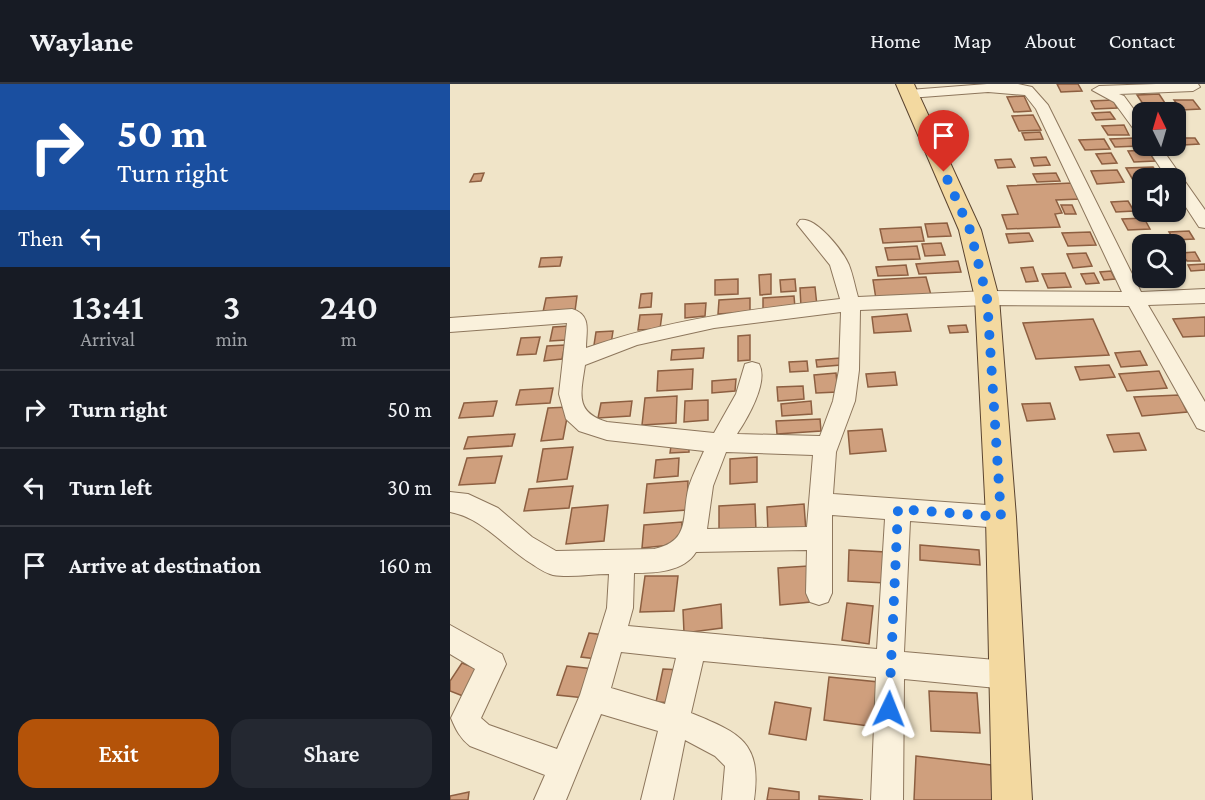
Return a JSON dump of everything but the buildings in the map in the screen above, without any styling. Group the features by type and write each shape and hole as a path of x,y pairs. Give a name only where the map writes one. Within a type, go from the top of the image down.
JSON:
{"main road":[{"path":"907,89 970,230 987,298 1001,517 1012,800"}],"street":[{"path":"907,89 999,86 1028,90 1043,108 1135,299 1205,422"},
{"path":"1097,87 1194,88"},
{"path":"1097,87 1119,99 1132,117"},
{"path":"1186,194 1205,223"},
{"path":"806,224 839,264 851,304 849,370 844,401 822,471 819,593"},
{"path":"575,360 633,339 714,321 851,304 987,298 1135,299 1205,296"},
{"path":"450,325 572,316 577,319 575,360 570,394 574,413 587,425 607,431 720,443 828,446"},
{"path":"450,502 468,505 489,516 523,546 553,563 654,561 676,556 685,548 694,532 701,486 720,443 742,405 752,370"},
{"path":"820,504 1001,517"},
{"path":"887,800 890,663 898,509"},
{"path":"690,541 820,538"},
{"path":"550,800 594,697 612,638 620,608 622,562"},
{"path":"450,638 492,664 466,718 471,728 480,736 564,767"},
{"path":"612,638 1007,675"},
{"path":"657,800 692,647"},
{"path":"594,697 676,724 720,742 736,755 741,771 738,800"}],"route":[{"path":"889,709 898,509 1001,517 987,298 970,230 944,172"}]}
